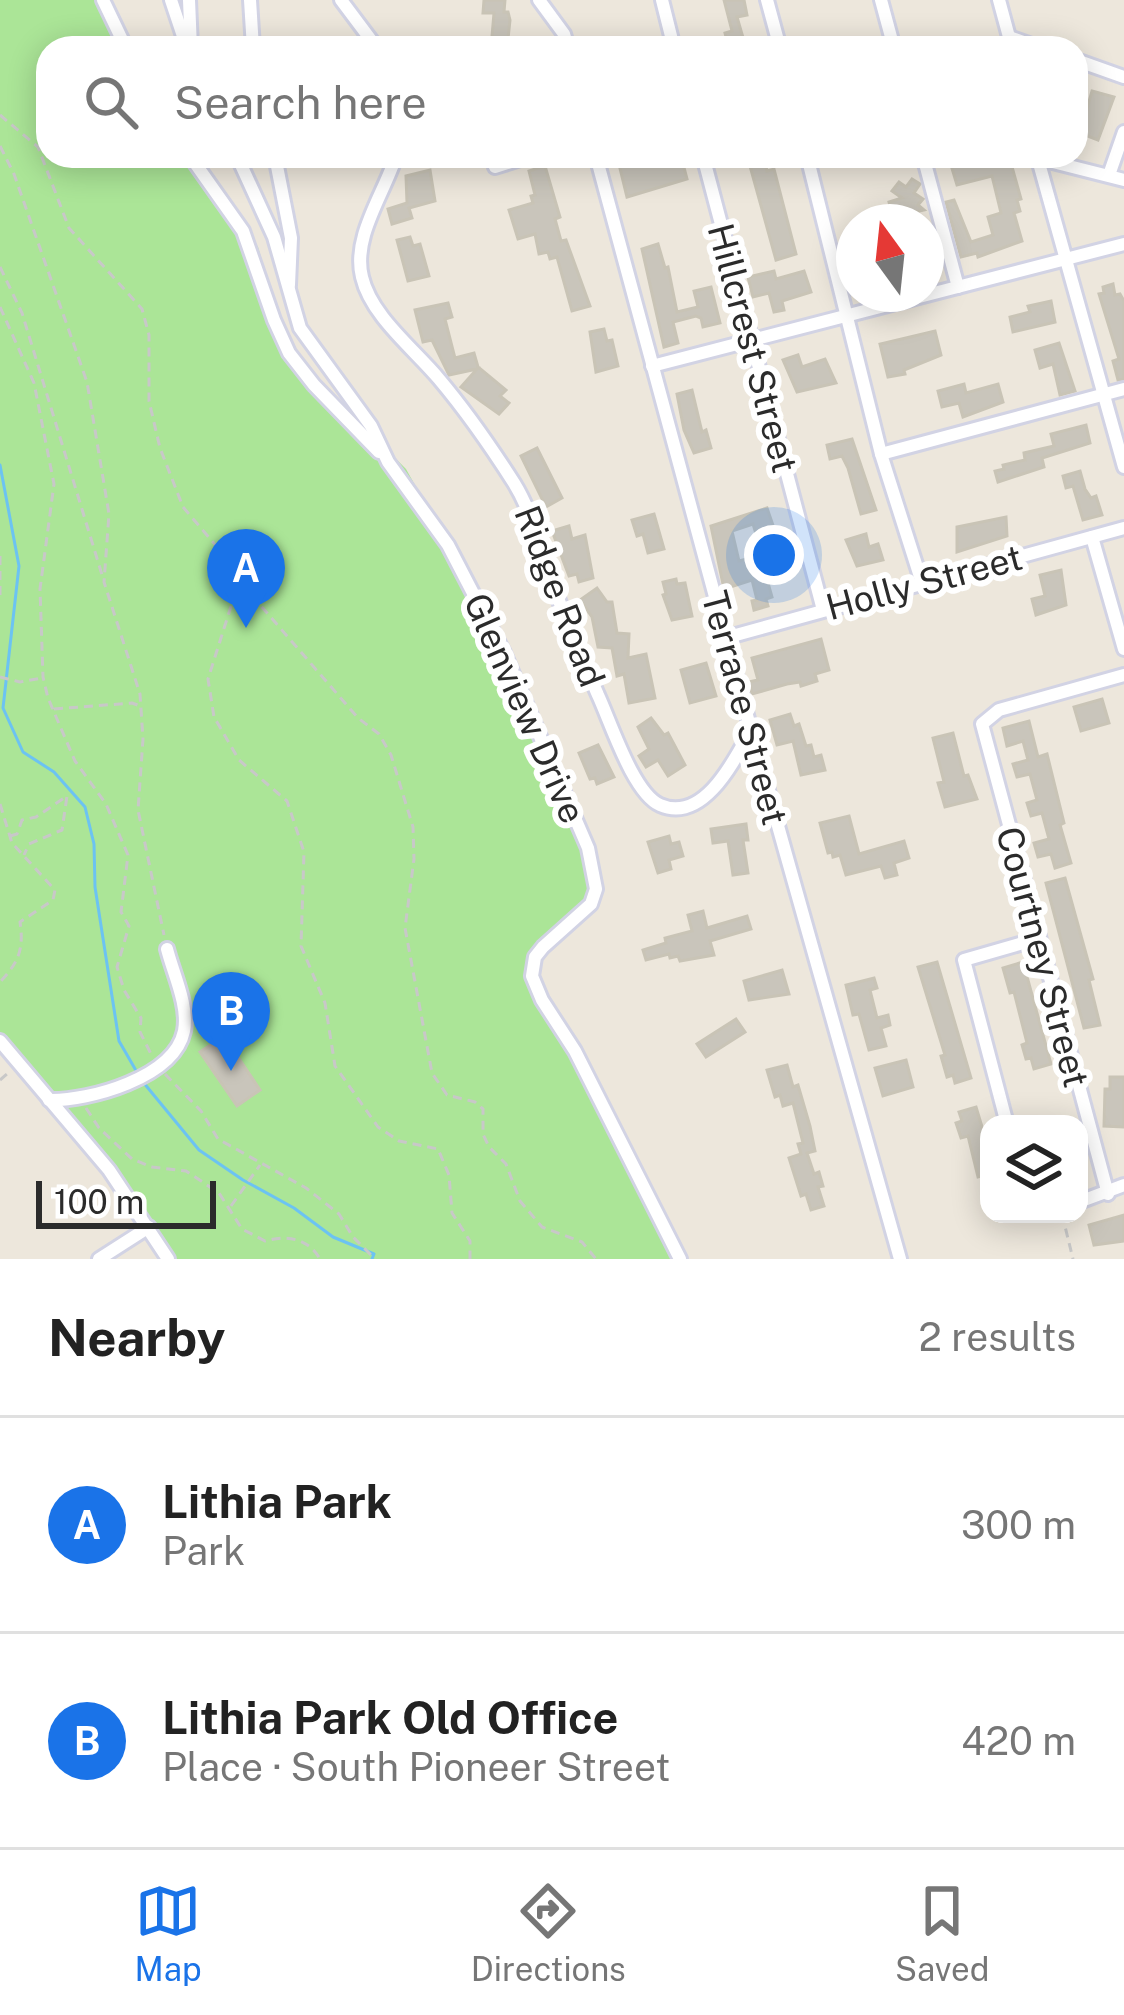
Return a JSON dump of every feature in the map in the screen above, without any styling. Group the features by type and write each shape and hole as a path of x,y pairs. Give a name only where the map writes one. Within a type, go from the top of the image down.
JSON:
{"street":[{"path":"103,0 120,36"},
{"path":"172,0 185,36"},
{"path":"189,0 189,36"},
{"path":"250,0 252,36"},
{"path":"341,0 368,36"},
{"path":"539,0 564,36"},
{"path":"662,0 671,36"},
{"path":"767,0 777,36"},
{"path":"880,0 890,36"},
{"path":"999,0 1008,36"},
{"path":"1088,64 1124,76"},
{"path":"1109,175 1124,132"},
{"path":"199,168 243,230 289,352 388,462"},
{"name":"Glenview Drive","path":"243,168 274,237 307,341 371,426 388,462 448,545 505,653 588,848 596,889 591,904 543,947 532,976 680,1259"},
{"path":"277,168 291,238 288,293"},
{"name":"Ridge Road","path":"391,168 362,239 362,278 380,310 464,410 516,486 573,638 637,782 656,804 667,808 692,803 714,788 751,730"},
{"name":"Terrace Street","path":"599,168 725,638 900,1259"},
{"name":"Hillcrest Street","path":"706,168 824,610"},
{"path":"810,168 881,454 922,583"},
{"path":"926,168 958,286"},
{"path":"1040,168 1124,467"},
{"path":"1081,168 1124,180"},
{"path":"652,366 1124,244"},
{"path":"881,454 1124,389"},
{"name":"Holly Street","path":"725,638 1124,528"},
{"path":"1092,537 1124,649"},
{"name":"Courtney Street","path":"1108,1193 985,741 984,720 999,710 1124,676"},
{"path":"1005,1115 964,960 1037,938"},
{"path":"49,1100 78,1098 139,1078 158,1066 184,1033 183,1009 167,949"},
{"path":"0,1041 110,1170 169,1259"},
{"path":"1088,1199 1124,1185"},
{"path":"99,1259 148,1227"}],"path":[{"path":"0,115 36,145"},
{"path":"0,146 87,382 109,514 104,582"},
{"path":"46,168 69,228 142,309 149,334 148,401 183,507 235,568 239,581 358,718 379,734 391,755 413,827 405,928 432,1073 447,1095 475,1102 483,1109 483,1134 489,1147 506,1163 520,1201 542,1227 582,1242 596,1259"},
{"path":"0,267 22,313 142,706 138,810 167,949"},
{"path":"0,307 34,383 54,484 40,589 44,677 75,761 106,804 128,855 121,912 129,926 117,967 141,1018 140,1032 158,1066 201,1111 218,1139 306,1188 339,1214 375,1259"},
{"path":"0,556 0,598"},
{"path":"239,581 208,679 214,717 239,760 287,801 304,852 301,946 325,1003 335,1066 378,1127 399,1141 438,1149 449,1174 452,1213 470,1241 470,1259"},
{"path":"0,676 20,682 44,677"},
{"path":"53,710 142,706"},
{"path":"10,836 17,834 22,820 36,817 67,796 64,826 29,844 23,857"},
{"path":"0,804 23,857 55,890 53,900 20,922 23,947 16,966 0,982"},
{"path":"230,1208 262,1163"},
{"path":"160,1167 186,1171 219,1192 237,1223 251,1235 300,1240 312,1246 320,1259"},
{"path":"1064,1223 1073,1259"}],"green space":[{"path":"0,0 111,0 128,36 36,36 36,168 207,168 258,247 278,315 305,367 406,469 464,573 588,848 591,904 543,947 532,976 680,1259 168,1259 149,1227 0,1041"}],"building":[{"path":"484,0 505,0 508,36 492,36 494,13 483,13"},
{"path":"724,0 744,0 747,15 737,17 743,36 726,36 732,31"},
{"path":"1092,91 1114,97 1098,140 1088,136"},
{"path":"546,168 560,217 555,219 561,241 566,240 590,306 572,311 557,257 539,254 535,234 518,239 509,210 533,203 529,171"},
{"path":"620,168 684,168 687,179 627,197"},
{"path":"751,168 774,169 796,254 776,260"},
{"path":"952,168 1012,168 1021,199 1017,200 1020,211 1014,213 1022,241 978,257 977,253 961,257 946,202 954,200 971,242 993,235 988,217 1001,213 992,176 957,185"},
{"path":"430,170 435,201 409,208 412,218 392,224 388,209 407,203 406,176"},
{"path":"912,179 920,184 914,193 923,199 919,204 890,204 902,198 892,191 899,182 906,187"},
{"path":"410,237 413,246 420,244 429,276 408,281 397,240"},
{"path":"658,244 677,312 698,307 694,291 711,287 720,323 703,327 696,316 673,322 678,343 664,347 642,249"},
{"path":"774,271 776,279 804,271 811,292 782,301 784,310 774,312 769,293 753,297 748,277"},
{"path":"1113,284 1115,295 1120,294 1124,301 1124,379 1118,380 1113,361 1119,359 1099,294"},
{"path":"1051,301 1055,322 1013,332 1010,317 1030,312 1028,306"},
{"path":"448,303 452,317 445,319 455,358 474,353 478,367 506,390 500,396 509,403 499,414 461,387 477,369 449,375 432,340 423,342 415,310"},
{"path":"604,329 618,366 596,372 590,332"},
{"path":"935,331 941,355 904,370 905,374 888,377 880,344"},
{"path":"1059,343 1075,391 1060,395 1053,364 1040,368 1035,350"},
{"path":"798,355 802,367 825,359 836,383 797,392 783,360"},
{"path":"964,384 966,393 998,384 1003,402 963,417 959,403 942,407 938,391"},
{"path":"692,390 711,448 694,453 677,394"},
{"path":"1086,425 1090,443 1042,458 1044,467 998,482 995,471 1004,469 1003,465 1025,460 1024,453 1054,446 1051,434"},
{"path":"852,439 876,510 861,514 848,468 842,456 830,459 827,445"},
{"path":"537,448 562,498 546,507 521,456"},
{"path":"1080,471 1102,515 1083,520 1073,486 1066,488 1063,476"},
{"path":"767,508 776,534 758,540 753,524 732,531 739,561 762,555 773,574 766,576 772,597 766,599 768,606 754,610 752,601 757,600 752,580 724,589 711,526"},
{"path":"654,514 664,549 648,553 643,534 637,536 632,520"},
{"path":"1006,517 1007,536 957,552 957,527"},
{"path":"569,526 572,539 585,535 593,578 579,582 577,574 569,576 552,531"},
{"path":"866,534 869,547 878,544 883,560 857,566 846,540"},
{"path":"1061,570 1066,605 1036,615 1032,599 1045,596 1040,575"},
{"path":"676,579 677,584 685,583 692,616 672,620 663,582"},
{"path":"597,588 612,602 617,633 629,634 628,658 646,654 655,698 629,703 624,674 617,676 612,648 598,647 592,617 580,600"},
{"path":"821,639 829,670 815,674 817,681 752,694 749,682 758,680 752,658"},
{"path":"706,663 716,696 690,703 681,670"},
{"path":"1102,699 1109,723 1081,731 1074,707"},
{"path":"790,714 814,757 821,755 825,770 801,775 793,741 777,745 770,720"},
{"path":"651,718 664,735 668,733 685,765 668,776 658,760 646,767 639,756 649,749 638,727"},
{"path":"1029,721 1038,757 1047,754 1064,823 1060,825 1071,863 1055,868 1051,854 1038,857 1034,843 1049,839 1042,813 1031,816 1027,803 1037,800 1030,774 1017,777 1013,764 1028,760 1023,741 1007,746 1003,728"},
{"path":"953,733 964,776 968,775 977,799 945,807 933,738"},
{"path":"598,745 614,777 597,784 579,753"},
{"path":"849,816 859,854 904,841 909,858 894,863 897,875 885,878 881,866 846,875 840,855 828,853 820,823"},
{"path":"746,824 748,840 743,840 748,873 733,875 728,841 713,843 711,829"},
{"path":"669,836 671,844 679,842 683,856 669,860 671,869 658,873 648,842"},
{"path":"1065,878 1093,979 1089,980 1100,1025 1084,1028 1046,883"},
{"path":"703,911 707,928 747,916 751,929 710,941 714,955 680,961 669,954 646,960 643,950 692,931 688,915"},
{"path":"937,962 971,1078 955,1083 953,1075 947,1077 941,1056 945,1055 918,967"},
{"path":"1023,962 1051,1064 1034,1069 1031,1058 1026,1059 1022,1045 1027,1043 1003,968"},
{"path":"782,970 789,994 749,1000 744,981"},
{"path":"874,978 877,988 870,990 877,1018 888,1015 890,1025 881,1028 886,1046 869,1050 846,985"},
{"path":"736,1019 745,1032 706,1057 697,1044"},
{"path":"224,1036 260,1090 237,1106 200,1052"},
{"path":"906,1060 913,1087 883,1096 875,1068"},
{"path":"787,1065 810,1126 815,1151 807,1153 823,1186 818,1187 824,1206 811,1210 806,1194 801,1196 789,1158 801,1154 798,1144 803,1143 793,1103 783,1106 780,1095 775,1097 767,1070"},
{"path":"1110,1077 1124,1077 1124,1127 1104,1126"},
{"path":"976,1107 980,1176 968,1136 961,1138 956,1123 962,1121 959,1112"},
{"path":"1124,1215 1124,1241 1094,1245 1089,1225"}],"waterway":[{"path":"0,465 19,566 3,708 23,752 54,772 85,807 119,1041 138,1074"},
{"path":"143,1082 199,1150 333,1237 374,1254 372,1259"}],"place":[{"name":"Lithia Park","path":"246,628"},
{"name":"Lithia Park Old Office","path":"231,1071"}]}
